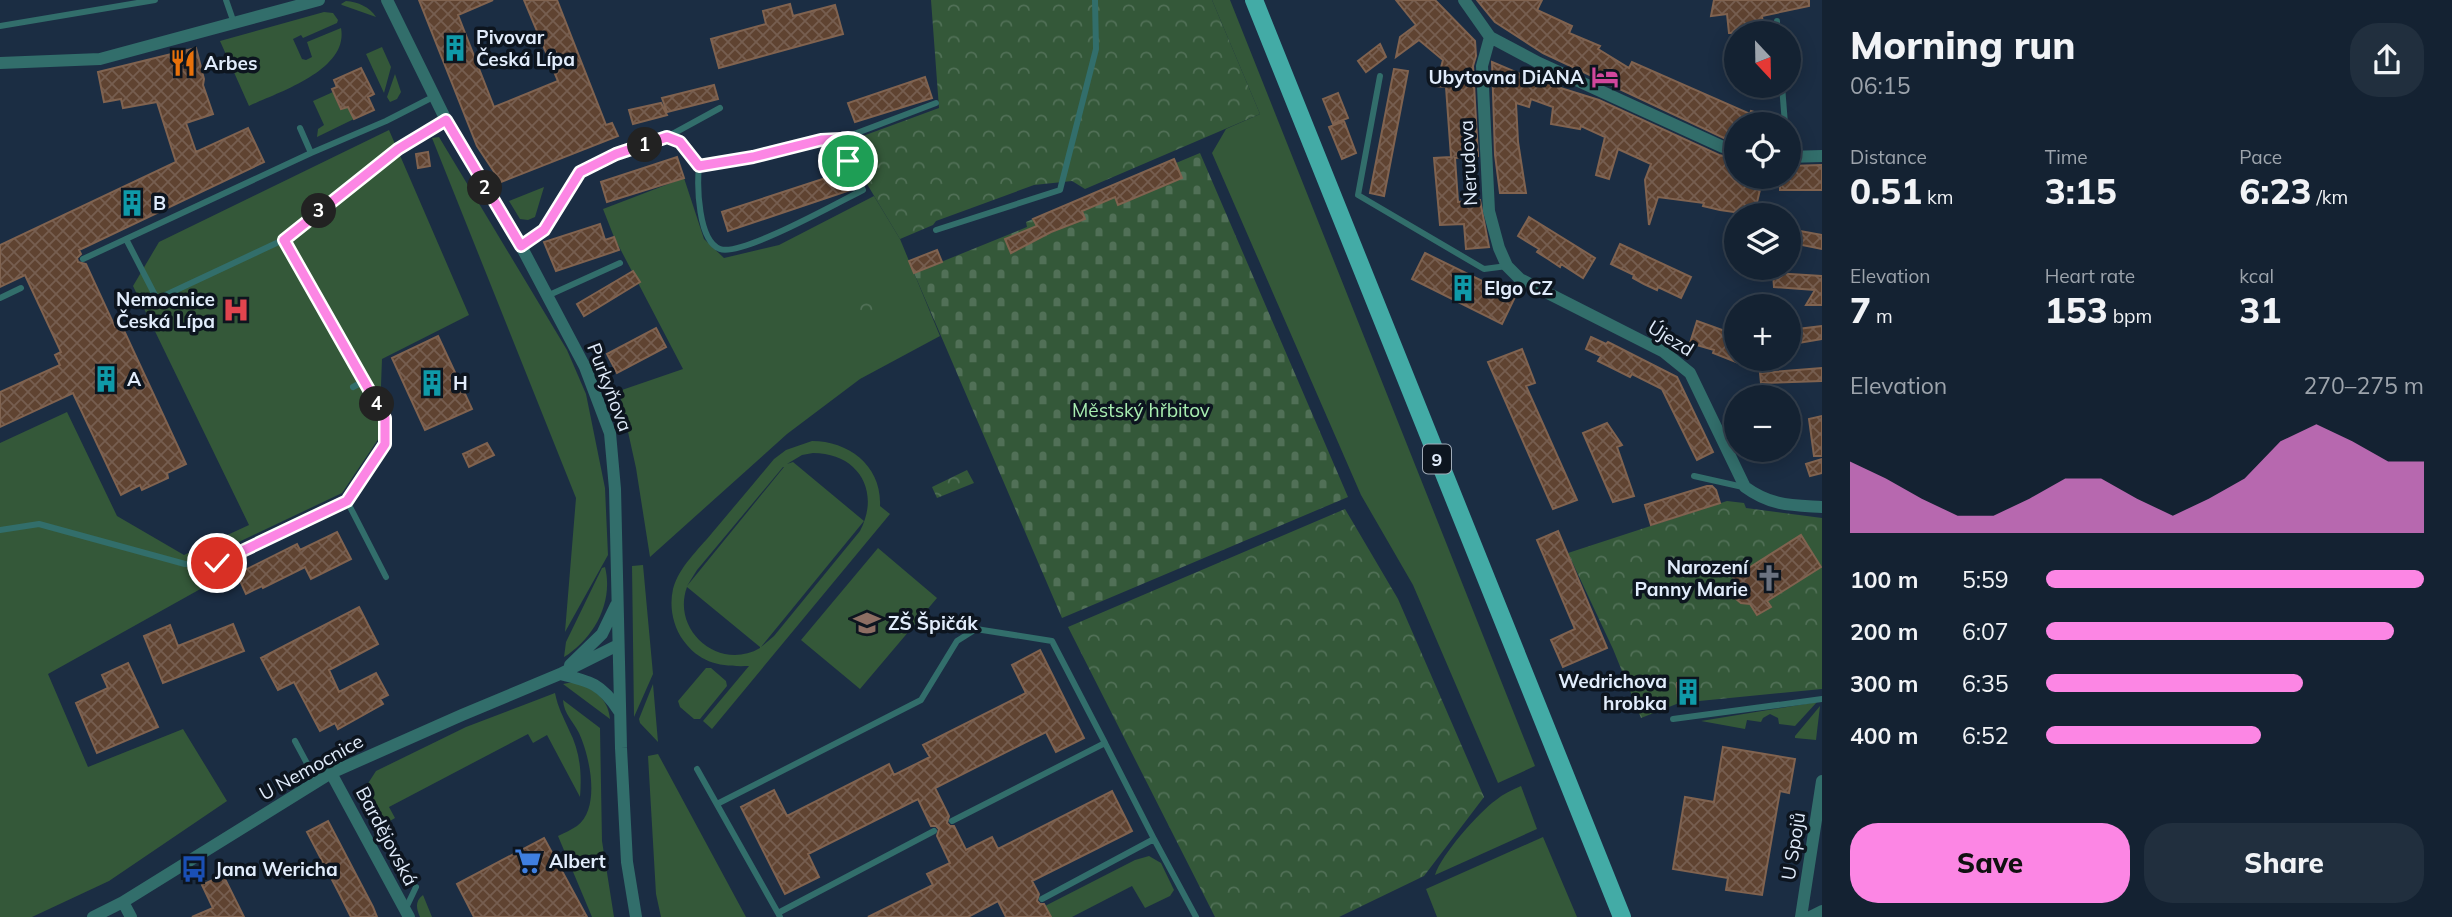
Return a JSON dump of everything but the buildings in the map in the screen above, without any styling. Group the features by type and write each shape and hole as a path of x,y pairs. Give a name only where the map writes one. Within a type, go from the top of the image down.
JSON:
{"main road":[{"name":"9","path":"1254,0 1622,917"}],"street":[{"path":"0,63 100,59 318,0"},
{"name":"Purkyňova","path":"387,0 433,97 521,246 585,367 610,433 615,489 620,712 627,862 636,917"},
{"path":"1464,0 1490,37 1539,63 1724,147"},
{"name":"Nerudova","path":"1490,37 1482,66 1489,211 1507,266 1520,279"},
{"path":"1801,157 1822,156"},
{"name":"Újezd","path":"1520,279 1664,352 1690,373 1745,487"},
{"path":"1745,487 1762,499 1779,504 1822,507"},
{"name":"U Nemocnice","path":"560,674 602,634 617,602"},
{"name":"U Nemocnice","path":"93,917 123,902 331,773 560,674 618,645"},
{"path":"560,674 597,685 608,694 620,712"},
{"name":"Bardějovská","path":"331,773 407,914"},
{"name":"U Spojů","path":"1801,917 1822,781"},
{"path":"123,902 131,917"},
{"path":"1811,917 1822,911"}],"lane":[{"path":"0,26 155,0"},
{"path":"226,0 234,23"},
{"path":"936,230 1060,190 1096,49 1095,0"},
{"path":"1380,76 1358,195 1484,269 1507,266"},
{"path":"83,259 433,97"},
{"path":"699,166 753,157 821,140 841,139 936,103"},
{"path":"521,246 544,230 580,172 616,154 667,137 720,108"},
{"path":"126,239 157,299 284,240 398,149 446,120"},
{"path":"300,128 311,153"},
{"path":"667,137 680,142 699,166 696,190 707,237 718,249 730,251 755,243 863,190 844,155 841,139"},
{"path":"0,530 39,524 185,564 217,563 347,501 385,444 385,418 284,240"},
{"path":"547,296 620,263"},
{"path":"0,298 20,288"},
{"path":"353,387 364,381"},
{"path":"1694,476 1745,487"},
{"path":"347,501 386,577"},
{"path":"717,804 921,700 957,641 976,629 1052,642 1196,917"},
{"path":"1673,719 1822,699"},
{"path":"295,741 317,782"},
{"path":"952,821 1105,743"},
{"path":"697,769 779,915 934,831"},
{"path":"1042,899 1154,839"},
{"path":"407,914 416,887"}],"green space":[{"path":"931,0 1212,0 1260,114 1085,189 1072,181 1034,185 936,221 933,225 900,239 849,154 852,140 939,108"},
{"path":"1212,0 1230,0 1535,766 1498,783 1413,585 1361,495 1212,153 1226,129 1260,114"},
{"path":"346,1 363,6 376,17 341,4"},
{"path":"324,12 333,13 337,23 303,38 301,35 293,39 302,59 306,60 312,57 307,42 341,28 341,43 334,56 309,78 249,106 220,41"},
{"path":"382,47 391,67 384,93 366,54"},
{"path":"395,74 401,92 397,99 390,102 387,97"},
{"path":"333,92 340,109 348,107 354,119 317,137 318,129 324,125 313,101"},
{"path":"389,130 469,315 382,359 379,438 342,493 222,550 204,587 48,674 88,767 183,729 227,801 109,881 32,917 0,917 0,443 67,412 117,516 184,555 249,525 133,286 159,242"},
{"path":"439,137 567,350 586,394 605,488 608,555 565,632 576,498 432,138"},
{"name":"Městský hřbitov","path":"1200,153 1348,497 1062,618 914,273 1027,227 1026,222 1033,219 1042,237 1085,219 1077,200 1112,191 1118,205 1182,178 1176,163"},
{"path":"684,178 704,239 724,258 779,245 874,196 900,239 940,336 860,379 787,434 650,557 636,468 619,391 683,369 614,237 603,209"},
{"path":"544,187 535,217 520,219 509,201"},
{"path":"872,292 879,304 874,313 851,306 859,297"},
{"path":"812,441 826,442 850,451 861,458 869,468 879,492 880,506 890,514 712,729 703,721 749,666 712,662 690,648 674,622 671,603 673,589 689,559 774,459 786,450","holes":["813,453 829,455 853,467 866,489 868,502 864,521 793,462 787,464 802,455","783,467 784,467 687,586 697,570","864,521 860,531 774,636 761,647","687,587 760,648 744,654 729,655 715,651 702,643 692,632 684,603"]},
{"path":"967,470 974,483 937,498 932,487"},
{"path":"1727,501 1744,503 1746,508 1822,518 1822,689 1679,703 1641,718 1613,649 1568,553"},
{"path":"1345,509 1398,599 1484,797 1424,876 1339,917 1215,917 1068,627"},
{"path":"878,548 937,598 860,689 801,640"},
{"path":"643,565 653,674 634,717 632,566"},
{"path":"605,567 606,594 599,619 584,640 564,657 566,642 602,568"},
{"path":"706,668 711,668 726,681 727,686 700,719 694,719 680,707 678,701"},
{"path":"573,682 598,694 609,711 610,719 563,684"},
{"path":"653,684 658,742 639,719"},
{"path":"555,693 578,754 580,797 547,735 533,743 528,734 389,807 395,818 378,828 363,799 365,788 376,771 466,727"},
{"path":"563,700 600,728 602,841 614,917 592,917 558,836 577,826 584,818 591,795 587,755"},
{"path":"1817,702 1795,726 1779,724 1778,718 1770,714 1761,722 1747,720 1745,729 1701,721"},
{"path":"1820,706 1816,740 1795,738 1795,736"},
{"path":"658,754 746,917 661,917 656,894 648,756"},
{"path":"1521,786 1537,829 1435,875 1452,846 1480,814 1502,796"},
{"path":"1543,837 1577,917 1437,917 1426,889"},
{"path":"1149,856 1161,863 1174,890 1170,896 1145,908 1132,886 1072,917 1051,917 1045,906 1135,860"},
{"path":"423,895 432,917 420,917 417,902"}],"place":[{"name":"Pivovar Česká Lípa","path":"455,48"},
{"name":"Arbes","path":"183,63"},
{"name":"Ubytovna DiANA","path":"1605,77"},
{"name":"B","path":"132,203"},
{"name":"Elgo CZ","path":"1463,288"},
{"name":"Nemocnice Česká Lípa","path":"236,310"},
{"name":"A","path":"106,379"},
{"name":"H","path":"432,383"},
{"name":"Narození Panny Marie","path":"1769,578"},
{"name":"ZŠ Špičák","path":"867,623"},
{"name":"Wedrichova hrobka","path":"1688,692"},
{"name":"Albert","path":"528,861"},
{"name":"Jana Wericha","path":"194,869"}],"route":[{"path":"217,563 347,501 385,444 385,418 284,240 398,149 446,120 521,246 544,230 580,172 616,154 667,137 680,142 699,166 753,157 821,140 841,139 848,161"}]}
